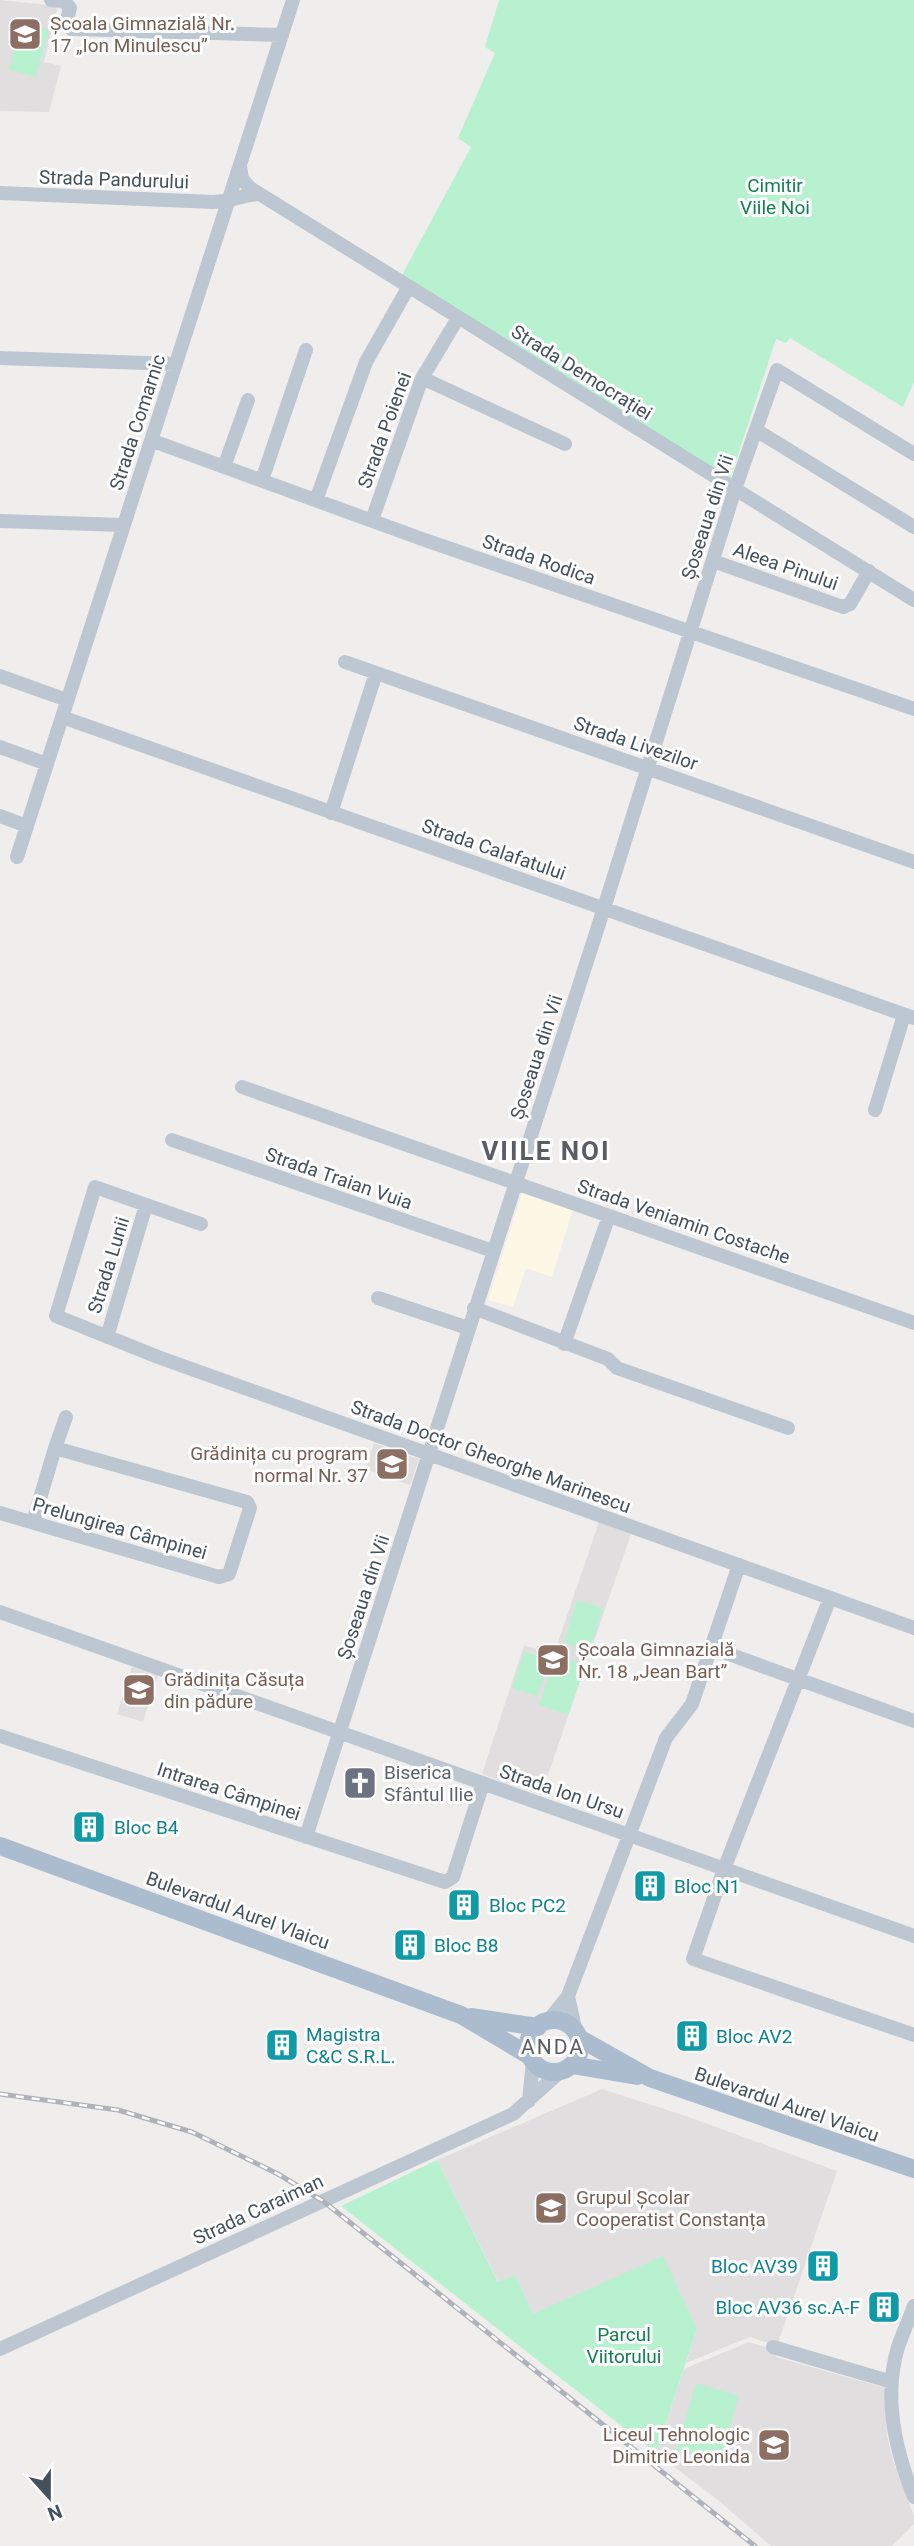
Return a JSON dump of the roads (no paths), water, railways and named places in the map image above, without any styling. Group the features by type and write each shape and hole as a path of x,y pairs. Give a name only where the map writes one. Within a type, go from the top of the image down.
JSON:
{"main road":[{"name":"Bulevardul Aurel Vlaicu","path":"0,1846 461,2015 531,2059"},
{"name":"Bulevardul Aurel Vlaicu","path":"461,2015 543,2024"},
{"path":"562,2022 577,2036 578,2056 566,2068 544,2070 531,2059 529,2041 543,2024 562,2022"},
{"name":"Bulevardul Aurel Vlaicu","path":"577,2036 650,2078 913,2170"},
{"name":"Bulevardul Aurel Vlaicu","path":"566,2068 650,2078"}],"street":[{"path":"51,0 64,1 70,8 66,23 71,29 282,35"},
{"name":"Strada Comarnic","path":"17,857 293,0"},
{"path":"240,162 242,179 259,194"},
{"name":"Strada Pandurului","path":"0,193 226,202"},
{"path":"226,202 259,194"},
{"name":"Strada Democrației","path":"259,194 914,600"},
{"path":"316,500 366,362 408,288"},
{"name":"Strada Poienei","path":"372,520 422,378 458,318"},
{"path":"262,480 306,350"},
{"path":"0,358 176,364"},
{"name":"Șoseaua din Vii","path":"306,1837 604,908 735,489 777,370 914,454"},
{"path":"422,378 565,443"},
{"path":"223,467 248,400"},
{"path":"756,430 914,527"},
{"name":"Strada Rodica","path":"153,441 914,709"},
{"path":"0,520 124,525"},
{"name":"Aleea Pinului","path":"713,561 843,607 850,604 869,571"},
{"name":"Strada Livezilor","path":"345,662 914,862"},
{"path":"331,813 376,673"},
{"path":"0,676 67,700"},
{"name":"Strada Calafatului","path":"62,717 909,1017"},
{"path":"0,747 47,764"},
{"path":"0,816 27,826"},
{"path":"875,1110 909,1017"},
{"name":"Strada Veniamin Costache","path":"242,1087 914,1323"},
{"name":"Strada Traian Vuia","path":"172,1140 493,1251"},
{"name":"Strada Doctor Gheorghe Marinescu","path":"146,1205 95,1187 56,1316 429,1455 914,1628"},
{"path":"146,1205 201,1224"},
{"name":"Strada Lunii","path":"107,1337 146,1205"},
{"path":"564,1344 609,1216"},
{"path":"378,1298 468,1328"},
{"path":"474,1308 608,1360 617,1368 788,1428"},
{"path":"33,1522 66,1417"},
{"name":"Prelungirea Câmpinei","path":"0,1513 219,1577 229,1574 250,1508 247,1502 55,1448"},
{"path":"543,2024 568,1996 666,1738 692,1704 739,1565"},
{"path":"830,1598 724,1868 692,1959 914,2035"},
{"name":"Strada Ion Ursu","path":"0,1612 914,1936"},
{"path":"712,1648 914,1721"},
{"name":"Intrarea Câmpinei","path":"0,1736 445,1882 453,1877 483,1783"},
{"path":"568,1996 577,2036"},
{"path":"529,2101 531,2059"},
{"name":"Strada Caraiman","path":"0,2349 513,2114 566,2068"},
{"path":"914,2306 898,2348 892,2382 892,2424 901,2461 914,2496"},
{"path":"773,2347 892,2382"}],"railway":[{"path":"0,2094 118,2110 192,2132 278,2174 323,2201 755,2546"}],"place":[{"name":"Școala Gimnazială Nr. 17 „Ion Minulescu”","path":"25,34"},
{"name":"Grădinița cu program normal Nr. 37","path":"392,1464"},
{"name":"Școala Gimnazială Nr. 18 „Jean Bart”","path":"553,1660"},
{"name":"Grădinița Căsuța din pădure","path":"139,1690"},
{"name":"Biserica Sfântul Ilie","path":"360,1783"},
{"name":"Bloc B4","path":"89,1827"},
{"name":"Bloc N1","path":"650,1886"},
{"name":"Bloc PC2","path":"464,1905"},
{"name":"Bloc B8","path":"410,1945"},
{"name":"Bloc AV2","path":"692,2036"},
{"name":"Magistra C&C S.R.L.","path":"282,2045"},
{"name":"Grupul Școlar Cooperatist Constanța","path":"551,2208"},
{"name":"Bloc AV39","path":"823,2266"},
{"name":"Bloc AV36 sc.A-F","path":"884,2307"},
{"name":"Liceul Tehnologic Dimitrie Leonida","path":"774,2445"}],"district":[{"name":"VIILE NOI","path":"546,1151"},
{"name":"ANDA","path":"553,2047"}],"park label":[{"name":"Cimitir Viile Noi","path":"775,196"},
{"name":"Parcul Viitorului","path":"624,2345"}]}
